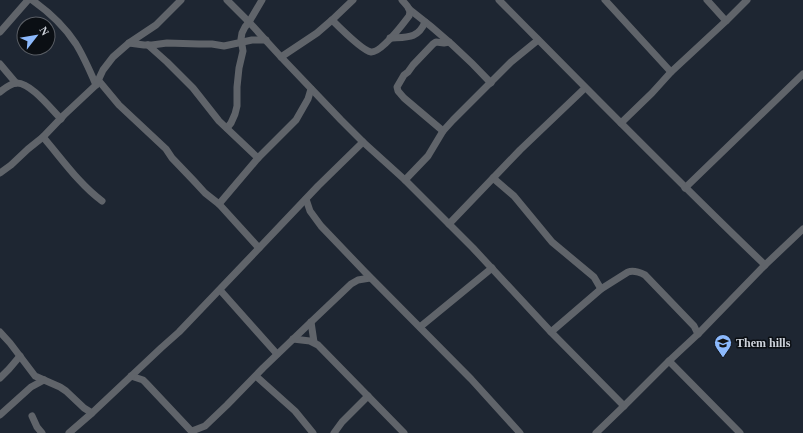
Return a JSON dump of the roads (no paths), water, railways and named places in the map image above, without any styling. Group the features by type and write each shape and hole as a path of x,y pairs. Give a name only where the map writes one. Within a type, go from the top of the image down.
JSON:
{"street":[{"path":"0,32 28,0"},
{"path":"32,0 43,8 75,43 98,83 166,149 172,158 205,192 219,204 259,248"},
{"path":"0,173 43,137 98,83 103,70 113,57 129,43 156,24 181,0"},
{"path":"227,0 363,142 405,180 473,248 551,332 624,406"},
{"path":"227,128 231,123 237,106 239,68 243,51 242,33 262,0"},
{"path":"281,57 317,33 353,0"},
{"path":"402,0 409,9 448,42 491,83"},
{"path":"499,0 685,188 765,265"},
{"path":"605,0 671,72"},
{"path":"707,0 726,21"},
{"path":"621,124 671,72 747,0"},
{"path":"332,20 360,46 370,52 382,47 409,16 409,9"},
{"path":"390,38 415,35 421,30 425,22"},
{"path":"129,43 138,45 167,43 212,44 224,46 252,40 266,40"},
{"path":"405,180 428,156 443,131 453,120 512,62 538,40"},
{"path":"443,131 404,98 398,91 397,87 413,65 433,44 436,42 448,42"},
{"path":"148,45 193,88 219,121 258,158"},
{"path":"0,64 16,83 26,86 36,93 60,119"},
{"path":"685,188 803,74"},
{"path":"0,92 8,86 16,83"},
{"path":"448,224 585,88"},
{"path":"219,204 258,158 296,120 308,98 311,89"},
{"path":"43,137 86,187 102,201"},
{"path":"69,433 179,332 306,198 363,142"},
{"path":"493,178 514,196 552,242 594,277 601,289"},
{"path":"306,198 310,211 314,217 370,278 471,379 520,433"},
{"path":"596,433 803,229"},
{"path":"131,376 146,383 192,432 205,426 277,354 354,282 357,277 358,265"},
{"path":"420,327 492,268"},
{"path":"551,332 601,289 632,271 645,275 694,326 698,334"},
{"path":"354,282 370,278"},
{"path":"220,290 277,354"},
{"path":"311,322 314,342"},
{"path":"0,332 36,376 60,387 92,413"},
{"path":"293,339 314,342 323,349 404,433"},
{"path":"0,378 20,356"},
{"path":"669,361 740,433"},
{"path":"256,376 295,411 314,433"},
{"path":"0,415 33,386 44,380"},
{"path":"334,433 342,422 368,396"},
{"path":"32,416 37,427 42,433"}],"place":[{"name":"Them hills","path":"723,358"}]}
